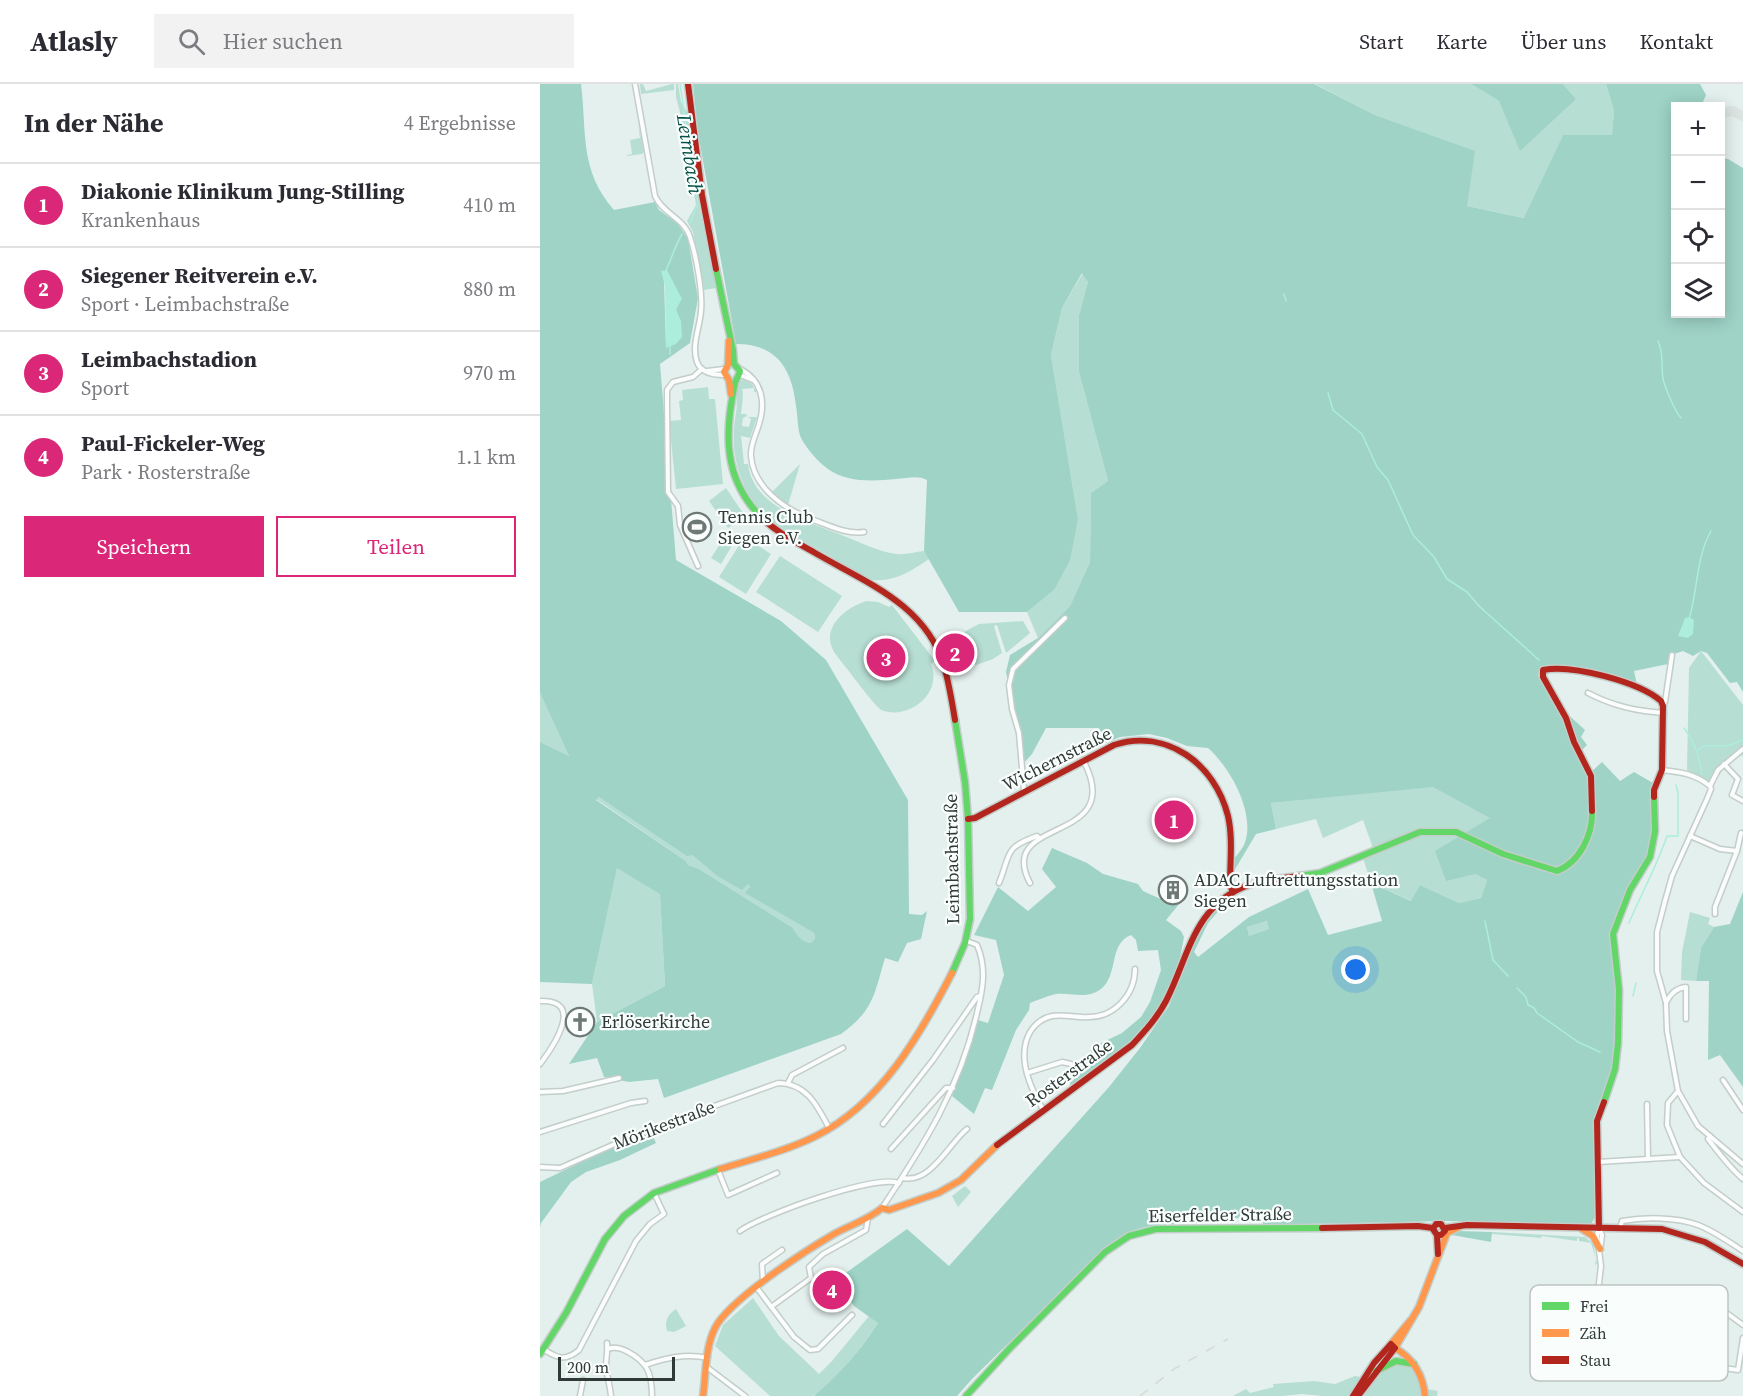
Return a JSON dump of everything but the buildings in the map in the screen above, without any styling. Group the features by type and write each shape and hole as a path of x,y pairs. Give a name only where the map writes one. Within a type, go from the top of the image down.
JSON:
{"main road":[{"name":"Leimbachstraße","path":"542,1352 564,1317 613,1226 630,1209 654,1192 801,1142 829,1128 873,1094 912,1046 961,957 967,941 970,919 965,782 944,665 933,639 922,623 900,602 770,526 755,511 738,484 729,456 727,432 733,350 704,206 688,84"},
{"path":"1233,892 1268,880 1320,873 1406,837 1430,830 1456,832 1503,854 1551,871 1561,870 1583,848 1591,831 1593,823 1591,776 1574,742 1566,718 1543,677 1543,670 1561,667 1605,678 1658,697 1663,703 1664,713 1662,770 1654,790 1653,846 1650,857 1626,897 1613,934 1619,990 1618,1043 1615,1069 1597,1121 1599,1228"},
{"name":"Wichernstraße","path":"968,819 975,818 1083,760 1118,744 1141,740 1176,747 1201,764 1219,790 1228,814 1230,885 1233,892"},
{"name":"Rosterstraße","path":"702,1396 716,1325 736,1304 832,1235 868,1218 882,1208 889,1210 948,1188 961,1180 998,1145 1126,1050 1150,1027 1169,997 1198,927 1206,915 1233,892"},
{"name":"Eiserfelder Straße","path":"966,1396 1105,1252 1116,1243 1138,1232 1155,1228 1286,1229 1418,1226 1433,1228 1440,1224 1445,1228 1453,1225 1467,1225 1662,1229 1689,1234 1717,1247 1743,1264"},
{"path":"1353,1396 1406,1333 1426,1294 1447,1233 1467,1225"},
{"path":"1433,1228 1439,1235 1439,1258"},
{"path":"1439,1235 1444,1233 1445,1228"},
{"path":"1580,1228 1593,1236 1600,1249"},
{"path":"1393,1346 1421,1373 1425,1394"},
{"path":"1376,1371 1393,1346"},
{"path":"1358,1396 1365,1380 1391,1362 1414,1365"}],"street":[{"path":"634,84 655,196 661,207 684,225 691,239 701,297 696,359 704,370 712,374 732,372 755,381 761,392 763,404 761,419 751,456 754,470 761,484 783,504 799,514 851,533 864,532"},
{"path":"698,566 680,525 678,506 668,492 667,390 673,382 693,377 704,370"},
{"path":"1024,791 1019,733 1009,695 1011,676 1013,669 1065,618"},
{"path":"1663,703 1672,655"},
{"path":"1588,693 1606,702 1636,711 1664,713"},
{"path":"1743,748 1718,770 1710,786 1707,799 1672,876 1657,932 1657,971 1666,1003 1666,1031 1678,1091 1693,1119 1743,1164"},
{"path":"1030,883 1024,868 1029,849 1040,838 1078,819 1090,806 1094,788 1083,760"},
{"path":"1724,764 1738,779 1732,795 1743,801"},
{"path":"1662,770 1699,777 1710,786"},
{"path":"1714,914 1737,851 1741,833"},
{"path":"999,883 1011,849 1036,836 1040,838"},
{"path":"1690,836 1720,849 1737,851"},
{"path":"882,1208 925,1142 953,1088 968,1049 981,996 984,971 977,945 967,941"},
{"path":"1044,1111 1027,1073 1024,1060 1024,1049 1032,1029 1049,1017 1064,1015 1089,1017 1104,1015 1117,1008 1126,998 1135,980 1135,969"},
{"path":"1666,1003 1678,988 1686,987 1686,1018"},
{"path":"883,1124 933,1060 977,997 981,996"},
{"path":"540,1001 552,1001 559,1004 563,1020 554,1046 540,1064"},
{"name":"Mörikestraße","path":"540,1167 560,1168 650,1129 778,1083 788,1083 792,1075 843,1048"},
{"path":"1027,1073 1062,1062 1071,1064"},
{"path":"540,1092 563,1091 620,1078"},
{"path":"1723,1080 1743,1110"},
{"path":"788,1083 800,1088 811,1097 829,1128"},
{"path":"891,1149 946,1088 953,1088"},
{"path":"1678,1091 1668,1103 1667,1125 1680,1157 1704,1183 1743,1212"},
{"path":"540,1132 631,1103 645,1101"},
{"path":"1647,1104 1648,1160"},
{"path":"903,1178 908,1179 933,1167 968,1129"},
{"path":"1710,1136 1708,1139 1732,1170 1743,1179"},
{"path":"1598,1162 1680,1157"},
{"path":"718,1170 728,1195 777,1173"},
{"path":"740,1231 807,1200 882,1182 899,1183"},
{"path":"542,1352 560,1359 579,1350 636,1241 643,1231 664,1214 654,1192"},
{"name":"Rosterstraße","path":"771,1307 811,1278 809,1267 816,1259 866,1230 868,1218"},
{"path":"1620,1228 1622,1221 1631,1220 1669,1220 1697,1224 1743,1251"},
{"path":"1599,1228 1597,1235 1601,1266 1600,1285"},
{"path":"763,1283 762,1264 782,1250"},
{"path":"757,1288 794,1337 810,1350 818,1349 852,1315"},
{"path":"1728,1314 1743,1325"},
{"path":"1728,1369 1738,1370 1743,1338"},
{"path":"607,1343 609,1349"},
{"path":"611,1396 606,1355 609,1349 614,1347 621,1348 645,1365 652,1396"},
{"path":"645,1365 675,1356 709,1358"},
{"path":"708,1368 745,1396"},
{"path":"580,1396 583,1380"}],"shaded area":[{"path":"540,84 581,84 587,150 595,180 603,195 614,210 655,202 659,210 678,224 688,239 698,298 690,343 660,364 676,560 781,621 826,660 908,800 909,914 922,915 927,911 921,939 907,943 898,962 885,958 871,1001 867,1009 852,1025 841,1034 664,1098 658,1079 629,1082 604,1077 597,1058 569,1064 597,1022 665,986 660,894 617,868 592,984 540,982 540,742 569,756 540,692","holes":["664,280 672,282 681,299 676,309 666,348","599,797 687,856 692,855 717,876 742,890 748,884 750,887 745,893 814,933 815,939 808,943 798,936 793,928 699,869 688,865 686,861 596,800"]},
{"path":"640,84 643,84 646,91 674,84 674,90 641,94"},
{"path":"676,84 678,84 681,102 687,112 699,205 716,288 704,290 693,232 687,221 696,205 684,128 676,97"},
{"path":"693,84 1314,84 1377,116 1475,151 1467,206 1524,218 1563,135 1612,135 1614,111 1606,84 1700,84 1706,95 1703,102 1671,102 1671,318 1725,318 1725,159 1728,159 1743,168 1743,692 1737,682 1730,683 1707,653 1701,651 1693,656 1683,651 1671,655 1668,664 1634,671 1638,690 1614,675 1580,674 1561,669 1546,670 1538,675 1551,699 1585,730 1581,737 1587,745 1577,755 1588,775 1602,762 1620,781 1634,772 1653,783 1653,832 1648,855 1628,889 1613,926 1610,945 1617,987 1615,1045 1611,1072 1598,1106 1594,1126 1595,1217 1591,1224 1445,1221 1263,1225 1263,1214 1252,1214 1223,1222 1195,1214 1178,1214 1176,1224 1139,1229 1106,1247 957,1396 814,1396 849,1362 878,1323 854,1306 836,1280 907,1229 949,1266 1109,1087 1140,1048 1169,1006 1199,932 1216,910 1228,900 1227,907 1223,906 1208,923 1194,952 1198,957 1249,917 1308,889 1328,935 1382,921 1371,883 1411,901 1420,885 1459,903 1481,898 1487,880 1475,874 1446,881 1435,851 1490,818 1433,787 1271,803 1276,829 1256,834 1234,871 1232,861 1244,845 1247,820 1239,792 1232,779 1225,767 1208,748 1187,746 1149,734 1120,737 1106,743 1099,728 1046,728 1032,754 1022,765 1006,672 1010,655 1038,638 1070,606 1090,562 1091,493 1108,481 1079,372 1079,315 1088,282 1082,273 1062,308 1051,355 1078,519 1070,560 1054,590 1027,612 959,612 924,551 927,480 916,477 861,480 835,474 820,463 801,438 791,381 780,361 762,348 736,344 698,133","holes":["1267,921 1269,929 1249,936 1247,927"]},
{"path":"1315,84 1471,84 1499,101 1576,99 1563,84 1606,84 1614,111 1612,135 1563,135 1525,218 1467,206 1377,116"},
{"path":"1471,84 1563,84 1576,99 1520,151 1499,101"},
{"path":"638,123 644,152 627,156 632,154 630,140 640,138"},
{"path":"667,270 682,299 676,309 681,321 682,337 676,344 666,348 665,286 661,271"},
{"path":"1083,273 1088,282 1079,315 1079,372 1108,481 1091,493 1090,562 1070,606 1038,638 1027,612 1054,590 1078,519 1051,355 1062,308"},
{"path":"744,380 751,383 757,392 754,392 754,388 742,389 741,414 747,416 743,418 742,426 749,427 751,419 748,417 757,417 750,438 741,436 744,464 748,464 752,479 760,492 785,511 815,525 889,553 924,551 929,559 896,577 882,580 870,579 791,534 766,515 747,490 736,461 734,429 737,389 739,381"},
{"path":"708,387 709,399 715,399 723,484 676,489 669,421 681,420 679,401 683,400 682,390"},
{"path":"800,464 788,505 772,492"},
{"path":"726,488 745,516 728,528 709,501"},
{"name":"Tennis Club Siegen e.V.","path":"701,513 712,529 694,541 683,525"},
{"path":"724,538 733,544 721,564 711,558"},
{"path":"746,538 771,554 746,594 719,577 743,539"},
{"path":"780,556 842,596 818,632 756,592"},
{"path":"867,601 878,602 889,607 892,605 935,661 931,664 932,685 928,694 921,702 902,712 881,710 834,652 831,643 830,634 837,619 851,608"},
{"path":"1689,617 1694,620 1693,634 1688,638 1678,636 1685,618"},
{"path":"1023,621 1030,633 1006,653 997,625 994,626 1002,653 976,665 972,663 964,632 979,624"},
{"path":"1701,651 1743,705 1743,755 1725,767 1714,785 1687,770 1689,668"},
{"path":"540,692 543,697 569,756 540,742"},
{"path":"1433,786 1491,818 1475,874 1487,880 1481,898 1459,903 1420,885 1412,901 1371,883 1363,858 1374,851 1363,820 1323,838 1316,819 1276,829 1271,803"},
{"path":"599,797 692,855 717,876 742,889 748,884 750,887 746,893 814,933 815,939 811,944 802,940 793,928 699,869 688,865 686,861 596,799"},
{"path":"1052,848 1087,863 1103,874 1138,884 1143,891 1174,905 1177,901 1180,903 1166,920 1181,931 1184,937 1177,968 1162,1003 1141,1031 1115,1054 1071,1086 1068,1078 1077,1071 1095,1046 1122,1033 1141,1017 1150,1002 1161,970 1158,950 1138,951 1136,940 1131,935 1119,945 1110,976 1101,989 1085,995 1056,994 1030,1003 1029,1010 1016,1030 992,1090 985,1088 974,1114 952,1096 978,1020 988,1023 1004,975 996,940 974,935 998,887 1028,911 1056,887 1042,869"},
{"path":"617,867 660,893 665,986 597,1022 592,984"},
{"path":"1743,892 1743,1087 1720,1055 1708,1060 1709,981 1696,981 1701,948 1714,927 1730,924"},
{"path":"1690,912 1710,918 1708,924 1714,927 1701,948 1696,981 1681,980 1682,952"},
{"path":"1267,921 1270,929 1249,936 1247,927"},
{"path":"651,1132 656,1143 620,1160 586,1172 571,1182 540,1227 540,1182"},
{"path":"965,1186 971,1192 958,1207 952,1196"},
{"path":"1458,1231 1492,1232 1491,1242 1452,1235"},
{"path":"1492,1232 1585,1237 1593,1244 1596,1259 1591,1243 1579,1241 1579,1238 1577,1241 1542,1236 1541,1238 1492,1234"},
{"path":"814,1276 836,1280 847,1296 835,1307 815,1282"},
{"path":"753,1298 779,1336 819,1374 869,1316 878,1323 848,1364 819,1392 812,1396 770,1396 715,1346 723,1325"},
{"path":"676,1309 686,1326 674,1332 667,1331 667,1318"},
{"path":"1393,1363 1409,1365 1419,1377 1421,1388 1438,1391 1437,1396 1301,1394 1233,1396 1246,1389 1250,1393 1274,1387 1273,1384 1314,1381 1335,1384 1355,1376 1373,1379"}],"waterway":[{"name":"Leimbach","path":"680,84 698,203 690,223"},
{"name":"Leimbach","path":"666,270 682,234"},
{"path":"1284,294 1286,301"},
{"path":"1658,341 1664,383 1681,418"},
{"name":"Leimbach","path":"670,346 670,354"},
{"path":"1328,393 1333,410 1362,434 1377,467 1388,480 1413,535 1434,557 1447,579 1467,592 1480,607 1539,660"},
{"path":"1689,619 1702,552 1711,531"},
{"path":"1684,728 1696,750 1702,774"},
{"path":"1699,750 1703,746 1727,746 1743,740"},
{"path":"1629,923 1667,836 1678,836 1676,785"},
{"path":"1485,921 1493,960 1508,976"},
{"path":"1633,996 1636,983"},
{"path":"1517,988 1526,997 1528,1005 1537,1013 1578,1042 1600,1052"}],"taxiway":[{"path":"1725,112 1733,111 1743,116"}],"railway":[{"path":"1140,1396 1174,1369 1228,1339"}],"traffic: fast":[{"path":"716,269 734,364 740,371 731,402 728,438 730,456 740,488 763,519"},
{"path":"952,973 965,943 970,919 968,819 965,782 955,720"},
{"path":"1604,1102 1615,1069 1618,1043 1619,990 1613,934 1630,890 1650,857 1655,831 1654,797"},
{"path":"1299,876 1320,873 1420,832 1456,832 1503,854 1557,871 1572,861 1584,846 1590,829 1592,811"},
{"path":"540,1354 566,1313 605,1239 624,1216 654,1193 720,1169"},
{"path":"966,1396 1105,1252 1129,1236 1156,1229 1322,1228"},
{"path":"1376,1371 1396,1361 1414,1364"}],"traffic: slow":[{"path":"729,341 728,365 724,372 729,380 731,394"},
{"path":"720,1169 805,1141 839,1122 860,1106 879,1087 912,1043 952,973"},
{"path":"703,1396 708,1353 715,1328 735,1304 751,1290 821,1242 882,1208 889,1210 938,1193 961,1180 997,1145"},
{"path":"1395,1348 1419,1307 1447,1233 1459,1227"},
{"path":"1582,1229 1593,1236 1600,1249"},
{"path":"1391,1344 1410,1321"},
{"path":"1395,1348 1402,1352 1416,1368 1425,1396"}],"traffic: jam":[{"path":"688,84 702,195 716,269"},
{"path":"763,519 789,538 874,586 909,611 924,627 944,666 955,720"},
{"path":"1592,811 1591,776 1574,742 1566,718 1543,677 1543,670 1571,670 1605,676 1637,687 1661,701 1663,706 1662,770 1654,790 1654,797"},
{"path":"968,819 975,818 1114,745 1134,741 1170,746 1200,766 1222,797 1230,824 1230,885 1233,892"},
{"path":"997,1145 1137,1040 1162,1007 1195,933 1216,905 1249,885 1299,876"},
{"path":"1599,1228 1597,1121 1604,1102"},
{"path":"1437,1235 1445,1231 1441,1224 1436,1224 1433,1229 1437,1235 1438,1254"},
{"path":"1445,1228 1467,1225 1662,1229 1705,1242 1743,1264"},
{"path":"1322,1228 1418,1226 1433,1228"},
{"path":"1353,1396 1374,1363 1391,1344 1395,1348 1358,1396"}],"place":[{"name":"Tennis Club Siegen e.V.","path":"697,527"},
{"name":"Siegener Reitverein e.V.","path":"955,653"},
{"name":"Leimbachstadion","path":"886,658"},
{"name":"Diakonie Klinikum Jung-Stilling","path":"1174,820"},
{"name":"ADAC Luftrettungsstation Siegen","path":"1173,890"},
{"name":"Erlöserkirche","path":"580,1022"},
{"name":"Paul-Fickeler-Weg","path":"832,1290"}]}
